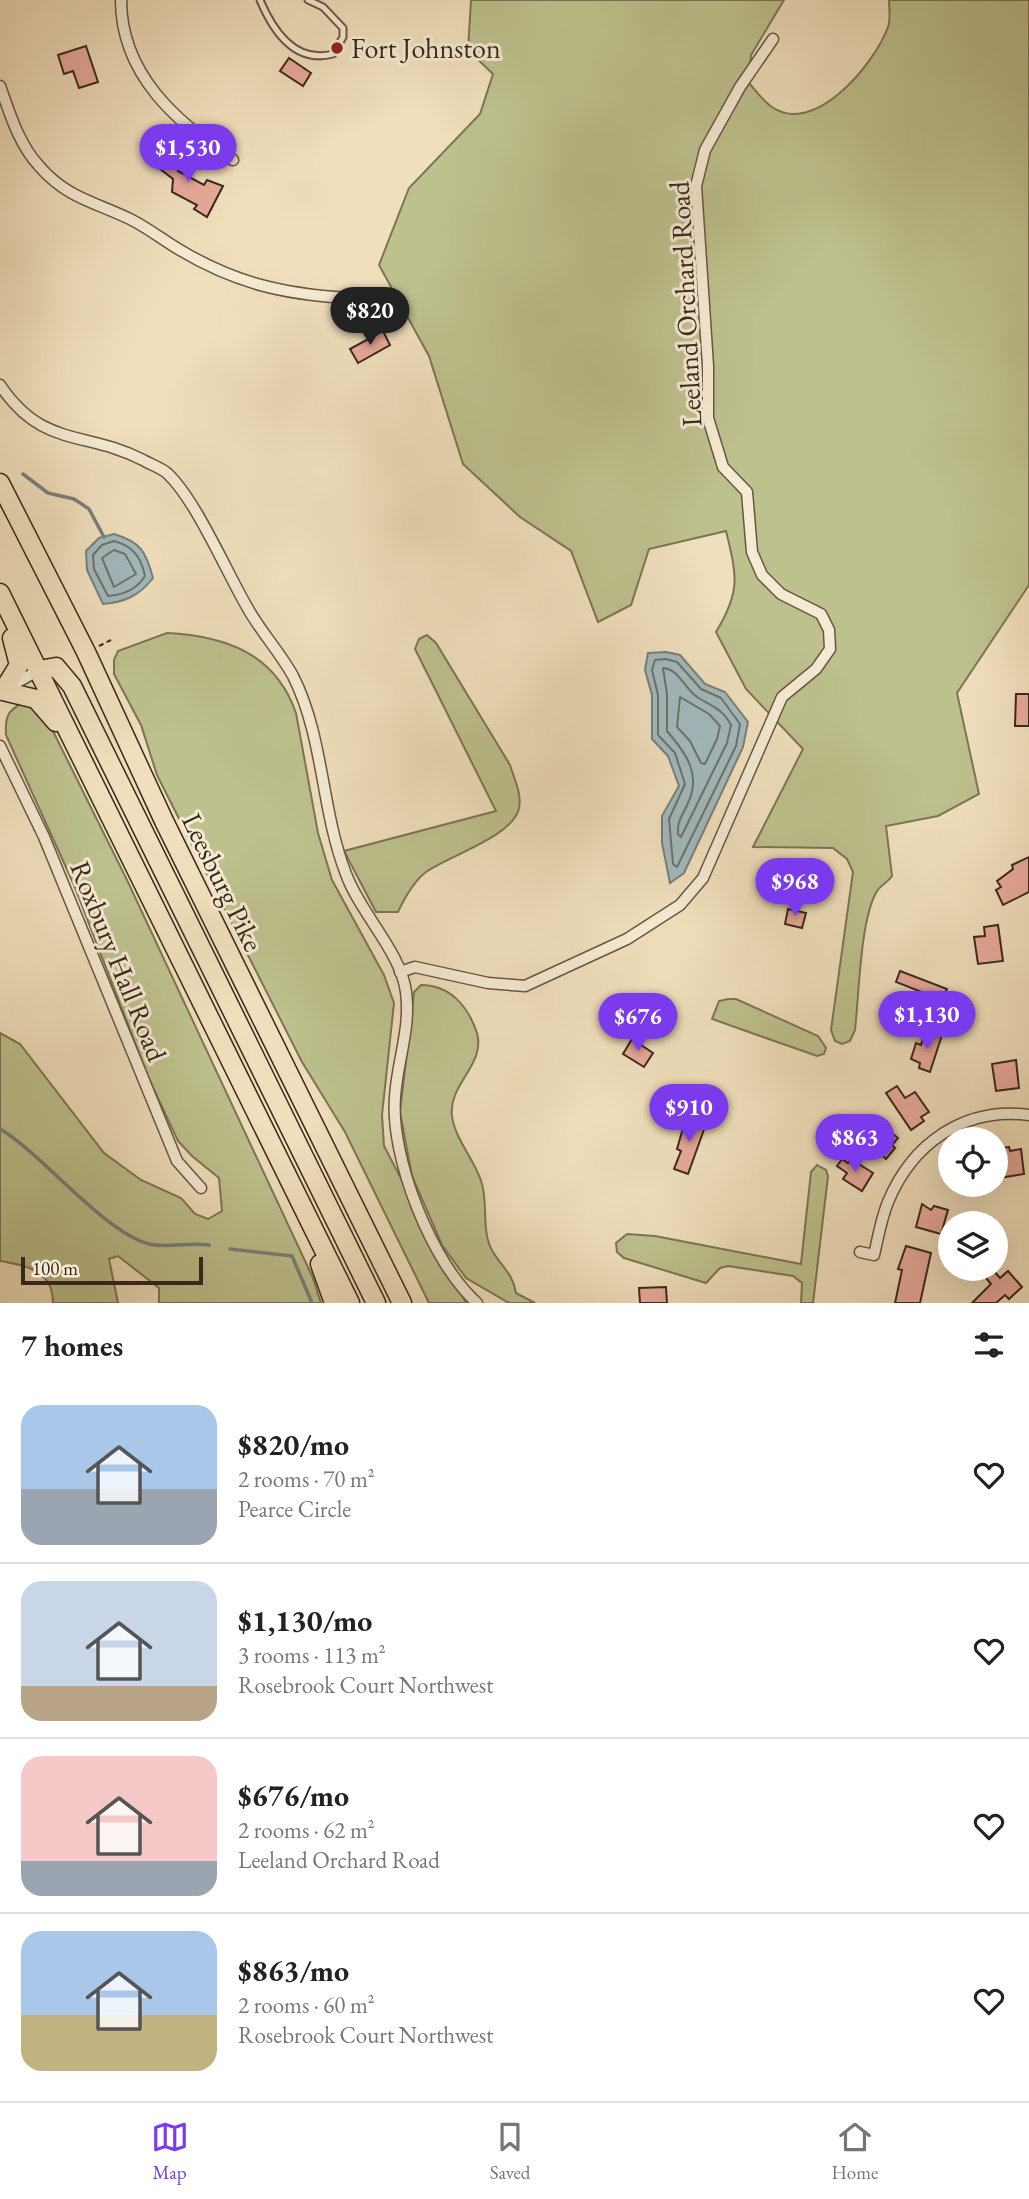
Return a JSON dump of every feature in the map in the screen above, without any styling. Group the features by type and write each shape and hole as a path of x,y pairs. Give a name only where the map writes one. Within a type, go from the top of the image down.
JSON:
{"highway":[{"name":"Leesburg Pike","path":"0,483 86,652 164,821 402,1303"},
{"path":"0,593 350,1303"},
{"path":"0,603 19,657 16,671 2,691 36,699 79,752"},
{"path":"39,670 56,667 72,686 376,1303"},
{"path":"239,1078 265,1151 321,1267 334,1303"}],"street":[{"path":"121,0 123,22 134,60 149,87 193,134 233,160"},
{"name":"Leeland Orchard Road","path":"400,972 415,967 488,983 525,986 592,957 671,912 703,878 782,697 816,669 830,649 829,630 821,614 780,594 762,575 751,552 747,492 723,467 708,418 708,366 696,186 705,150 740,87 773,39"},
{"path":"0,86 29,153 51,178 74,197 132,220 181,251 245,282 283,292 347,298"},
{"path":"0,385 12,403 50,432 136,457 167,473 188,502 248,609 296,683 314,736 338,852 356,896 400,972 406,991 407,1013 394,1109 404,1171 421,1217 462,1290 477,1303"},
{"path":"2,691 39,670"},
{"name":"Roxbury Hall Road","path":"0,746 44,837 177,1161 201,1188"},
{"path":"860,1252 874,1255 887,1204 901,1174 930,1140 951,1127 974,1119 1000,1114 1029,1115"}],"lane":[{"path":"260,0 271,26 303,54 312,57 333,54 343,37 343,28 323,7 308,0"}],"green space":[{"path":"471,0 784,0 751,55 749,83 769,105 789,114 806,112 824,104 857,76 881,42 888,27 889,0 1029,0 1029,585 957,693 979,794 938,816 886,826 892,876 877,891 871,904 861,958 855,1030 850,1041 842,1044 835,1041 831,1030 853,872 847,859 833,848 753,847 803,749 746,689 716,632 733,594 733,560 726,531 649,549 631,605 598,622 571,551 520,517 463,464 429,356 379,265 409,188 480,114 493,74 468,50"},
{"path":"167,633 209,638 245,652 261,662 287,692 296,713 318,833 332,880 384,975 394,1003 382,1115 384,1146 466,1303 429,1303 345,1132 302,1062 157,775 141,725 114,674 114,660 118,651"},
{"path":"427,635 436,643 510,765 520,803 514,818 505,828 421,876 398,912 376,912 344,851 496,811 415,649 419,639"},
{"path":"22,703 43,711 127,880 313,1278 321,1303 159,1303 159,1288 118,1256 109,1259 118,1303 53,1303 49,1283 37,1272 0,1261 0,1033 20,1044 104,1153 141,1180 181,1198 195,1214 208,1219 222,1211 219,1178 178,1141 149,1079 74,885 6,735 8,716"},
{"path":"421,985 441,989 457,999 469,1014 477,1033 476,1055 455,1094 452,1116 461,1142 482,1184 489,1244 510,1276 516,1293 535,1303 509,1303 466,1278 442,1245 412,1176 400,1112 414,992"},
{"path":"736,999 818,1036 826,1048 824,1054 817,1056 712,1019 719,1001"},
{"path":"817,1165 826,1170 828,1176 813,1303 801,1303 802,1283 793,1276 728,1266 720,1268 706,1283 624,1258 617,1252 616,1243 627,1234 655,1236 801,1264 811,1172"}],"water":[{"path":"114,534 141,549 153,578 131,597 103,604 87,570 86,551 99,538"},
{"path":"666,652 680,655 705,684 725,692 748,722 743,747 684,873 670,883 662,843 662,816 679,786 668,756 652,739 652,695 645,670 648,653"}],"building":[{"path":"86,46 98,82 79,88 73,71 64,74 58,55"},
{"path":"289,58 311,73 303,86 280,71"},
{"path":"161,149 182,164 178,171 204,185 207,180 223,186 207,217 194,209 197,205 172,192 173,179 151,162"},
{"path":"383,331 390,345 358,363 350,349"},
{"path":"1016,694 1029,694 1029,726 1015,726"},
{"path":"1029,857 1029,892 1003,905 996,890 1001,887 997,881 1013,869 1012,865"},
{"path":"788,862 803,864 797,898 787,897 788,884 778,883 779,871 788,871"},
{"path":"788,909 806,913 802,928 785,924"},
{"path":"998,925 1003,961 978,964 974,937 985,936 984,927"},
{"path":"900,971 947,989 934,1016 920,1011 927,994 896,982"},
{"path":"930,1031 942,1035 930,1072 919,1068 920,1063 911,1059 916,1043 921,1045 923,1038 927,1040"},
{"path":"632,1039 653,1053 644,1067 623,1054"},
{"path":"1016,1060 1019,1088 996,1091 992,1064"},
{"path":"897,1086 905,1098 915,1092 929,1112 921,1117 924,1121 911,1130 886,1093"},
{"path":"686,1118 706,1124 688,1174 674,1169 681,1151 677,1149"},
{"path":"878,1121 898,1138 892,1145 895,1148 886,1159 865,1140"},
{"path":"1008,1147 1010,1151 1021,1149 1024,1174 1008,1177"},
{"path":"842,1159 848,1163 851,1159 873,1173 862,1191 843,1179 847,1173 837,1166"},
{"path":"922,1204 931,1210 934,1206 948,1210 938,1211 938,1233 916,1227"},
{"path":"906,1246 931,1253 920,1303 895,1303 902,1270 898,1269"},
{"path":"1008,1271 1022,1287 1009,1299 1005,1295 996,1303 972,1303 991,1284 988,1281 1008,1281"},
{"path":"666,1287 667,1303 640,1303 639,1288"}],"waterway":[{"path":"23,474 48,493 74,499 89,509 104,537"},
{"path":"0,1129 17,1140 97,1213 137,1240 155,1245 209,1245"},
{"path":"230,1249 292,1256 312,1303"}],"place":[{"name":"Fort Johnston","path":"337,48"}]}
